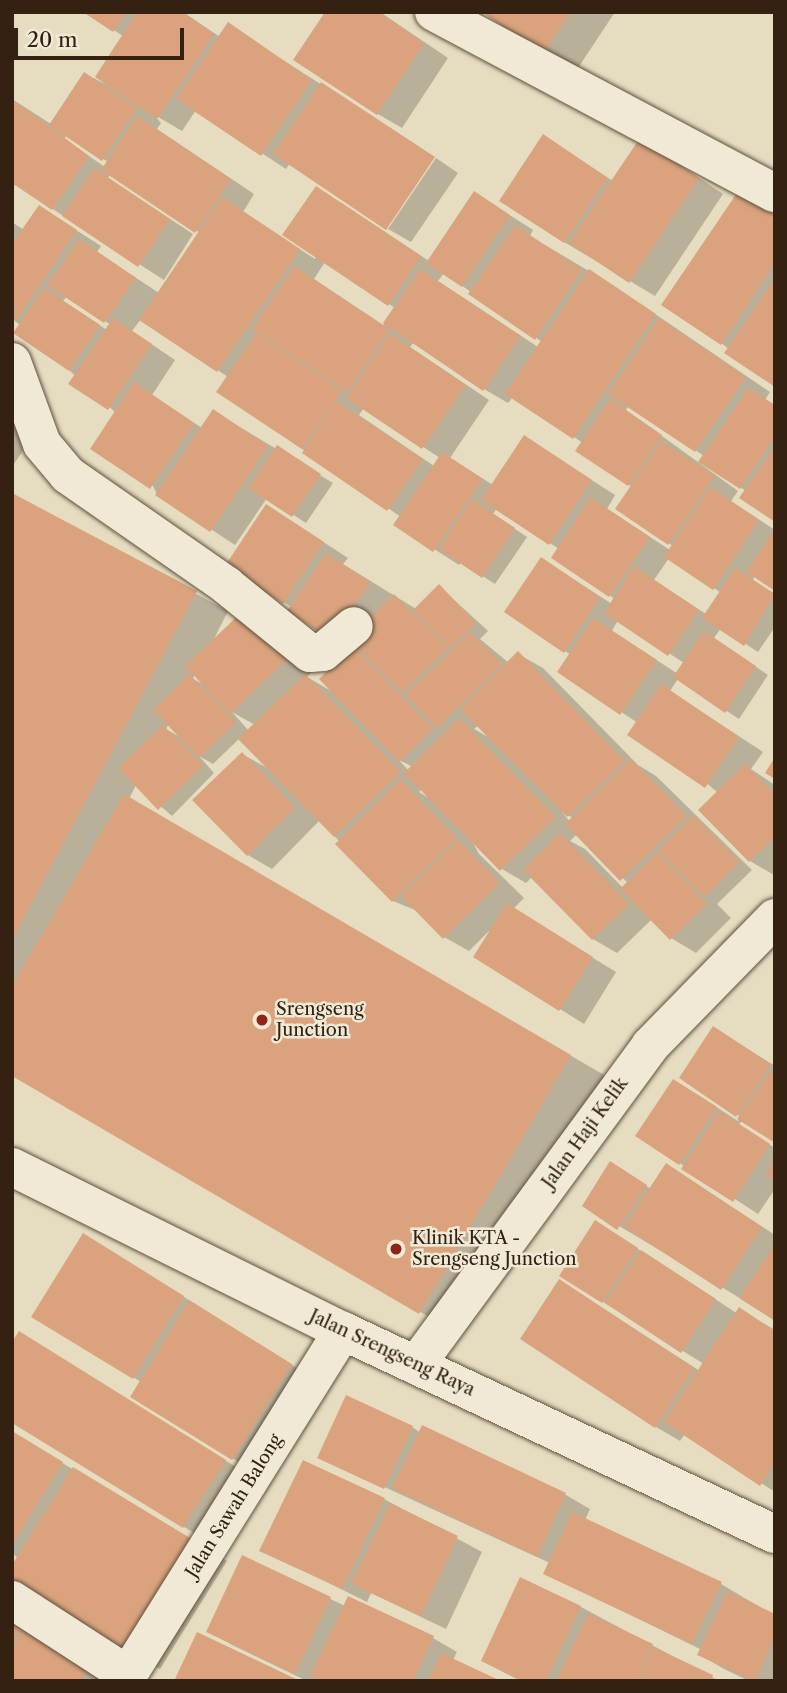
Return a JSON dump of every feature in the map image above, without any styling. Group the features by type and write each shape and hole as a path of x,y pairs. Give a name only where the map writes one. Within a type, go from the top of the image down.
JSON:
{"street":[{"path":"434,12 775,193"},
{"path":"12,362 42,444 51,460 68,475 226,585 310,653 323,652 354,626"},
{"name":"Jalan Haji Kelik","path":"416,1365 650,1046 775,918"},
{"name":"Jalan Srengseng Raya","path":"12,1167 343,1331 775,1534"},
{"name":"Jalan Sawah Balong","path":"126,1678 343,1331"},
{"path":"12,1600 126,1678"}],"building":[{"path":"83,12 127,12 113,32"},
{"path":"137,12 182,12 214,34 157,119 95,77"},
{"path":"325,12 379,12 424,43 377,115 293,60"},
{"path":"482,12 571,12 543,54"},
{"path":"228,22 312,80 261,156 176,99"},
{"path":"84,72 137,108 102,161 49,125"},
{"path":"321,82 435,157 386,230 273,154"},
{"path":"12,99 89,156 52,210 12,183"},
{"path":"137,116 231,179 195,233 101,170"},
{"path":"543,134 608,178 564,243 499,201"},
{"path":"640,138 699,178 629,283 569,243"},
{"path":"94,168 170,219 138,267 62,216"},
{"path":"316,186 421,256 388,306 282,235"},
{"path":"739,190 775,215 775,263 721,345 661,305"},
{"path":"474,191 510,215 462,287 426,263"},
{"path":"222,197 300,249 217,372 139,320"},
{"path":"39,205 77,230 15,322 12,244"},
{"path":"515,225 582,270 535,340 468,294"},
{"path":"79,239 136,278 104,323 47,285"},
{"path":"294,266 389,329 347,392 252,329"},
{"path":"420,269 521,336 483,391 383,323"},
{"path":"589,269 656,314 573,439 505,394"},
{"path":"775,278 775,387 724,353"},
{"path":"44,288 100,325 69,371 13,333"},
{"path":"113,318 152,344 108,410 68,384"},
{"path":"659,318 746,377 695,452 608,394"},
{"path":"256,333 342,391 302,449 216,392"},
{"path":"389,333 466,385 422,449 346,398"},
{"path":"134,382 194,423 150,489 90,449"},
{"path":"748,388 775,405 775,436 740,489 698,462"},
{"path":"610,399 662,435 628,486 575,451"},
{"path":"336,401 423,459 387,511 302,453"},
{"path":"213,409 268,446 210,532 155,495"},
{"path":"524,435 592,480 549,545 481,500"},
{"path":"661,441 715,476 668,545 615,509"},
{"path":"277,445 321,474 292,517 248,488"},
{"path":"775,446 775,522 739,498"},
{"path":"442,452 483,479 433,552 393,525"},
{"path":"710,487 759,520 713,590 664,557"},
{"path":"12,493 197,591 12,940"},
{"path":"590,497 650,537 609,597 551,558"},
{"path":"472,499 515,528 482,578 439,549"},
{"path":"266,504 324,542 283,604 225,566"},
{"path":"775,529 775,591 746,572"},
{"path":"326,553 370,582 331,640 287,611"},
{"path":"541,557 600,597 564,653 504,612"},
{"path":"634,566 699,610 668,656 604,613"},
{"path":"735,568 775,594 744,646 702,618"},
{"path":"439,584 476,623 450,648 413,610"},
{"path":"394,594 448,648 402,693 349,639"},
{"path":"245,609 290,656 230,714 185,666"},
{"path":"593,618 657,660 620,715 557,672"},
{"path":"704,631 756,666 725,713 673,677"},
{"path":"470,632 502,664 437,728 405,695"},
{"path":"353,646 433,729 399,762 319,679"},
{"path":"518,651 625,761 567,817 460,709"},
{"path":"189,674 236,722 199,758 153,710"},
{"path":"305,674 401,772 334,837 238,739"},
{"path":"661,684 739,737 705,788 627,735"},
{"path":"459,718 556,817 500,871 404,773"},
{"path":"163,725 203,765 158,810 118,768"},
{"path":"242,752 295,807 247,856 192,800"},
{"path":"775,757 775,779 765,773"},
{"path":"631,759 687,816 620,881 565,824"},
{"path":"745,764 775,794 775,837 749,862 698,810"},
{"path":"400,779 457,838 392,902 335,844"},
{"name":"Srengseng Junction","path":"124,794 571,1055 419,1314 12,1076 12,986"},
{"path":"693,815 740,862 704,897 658,850"},
{"path":"560,833 629,904 592,940 523,870"},
{"path":"458,840 500,883 443,939 401,896"},
{"path":"657,852 707,904 670,940 620,889"},
{"path":"507,903 593,957 559,1011 473,957"},
{"path":"713,1026 771,1064 736,1117 679,1078"},
{"path":"770,1071 775,1075 775,1143 737,1119"},
{"path":"673,1079 717,1107 679,1165 635,1136"},
{"path":"719,1111 770,1144 733,1202 681,1169"},
{"path":"610,1161 647,1185 617,1230 582,1206"},
{"path":"775,1161 775,1179 766,1174"},
{"path":"666,1163 762,1227 721,1290 624,1227"},
{"path":"595,1220 638,1248 602,1303 559,1276"},
{"path":"83,1233 184,1296 133,1379 31,1317"},
{"path":"775,1244 775,1321 739,1298"},
{"path":"641,1250 716,1299 681,1353 605,1303"},
{"path":"559,1279 694,1368 655,1428 520,1339"},
{"path":"189,1300 292,1364 232,1460 130,1397"},
{"path":"739,1307 775,1331 775,1463 760,1486 664,1422"},
{"path":"19,1331 226,1460 183,1528 12,1423 12,1342"},
{"path":"346,1395 413,1426 384,1489 317,1458"},
{"path":"422,1425 566,1493 537,1557 392,1488"},
{"path":"12,1431 63,1462 12,1545"},
{"path":"303,1460 385,1498 342,1589 259,1551"},
{"path":"73,1467 195,1541 128,1652 12,1581 12,1565"},
{"path":"390,1503 458,1536 421,1616 351,1584"},
{"path":"572,1512 722,1582 692,1644 543,1574"},
{"path":"242,1555 331,1597 295,1674 206,1632"},
{"path":"520,1577 581,1606 546,1681 522,1681 481,1661"},
{"path":"727,1591 775,1614 775,1637 755,1681 697,1655"},
{"path":"348,1596 434,1636 413,1681 320,1681 310,1676"},
{"path":"12,1610 27,1619 12,1644"},
{"path":"588,1613 653,1644 636,1681 556,1681"},
{"path":"26,1626 89,1666 80,1681 12,1681 12,1649"},
{"path":"197,1632 300,1681 174,1681"},
{"path":"653,1647 713,1675 711,1681 637,1681"},
{"path":"441,1653 501,1681 428,1681"}],"place":[{"name":"Srengseng Junction","path":"262,1020"},
{"name":"Klinik KTA - Srengseng Junction","path":"396,1249"}]}
